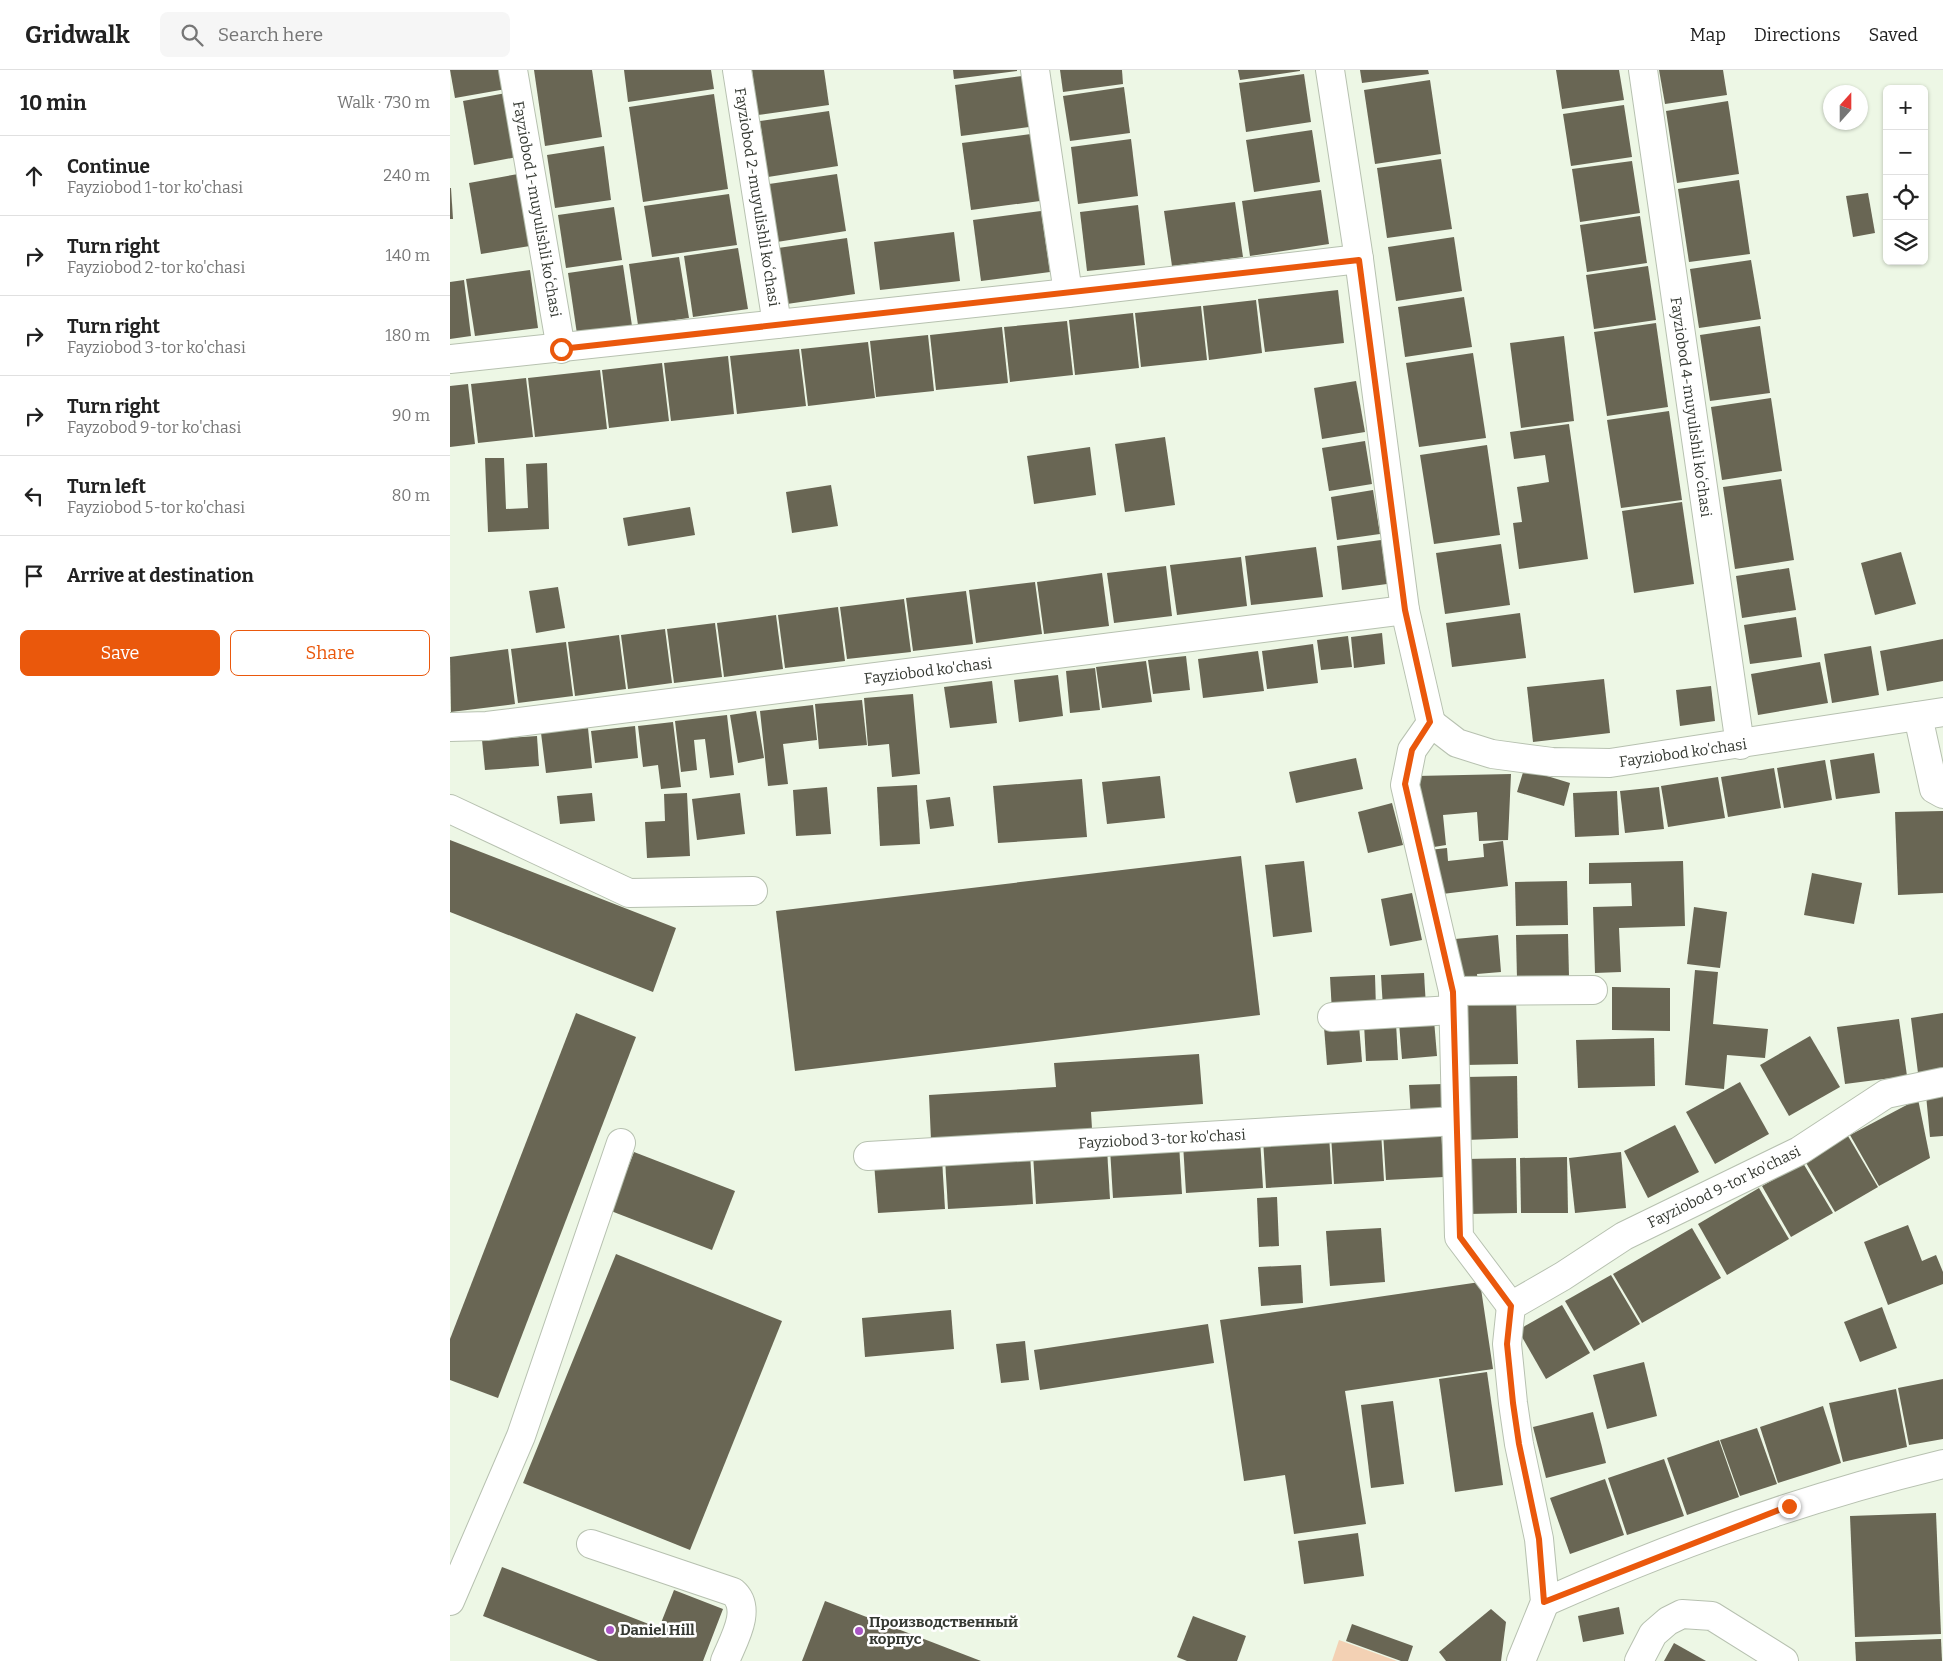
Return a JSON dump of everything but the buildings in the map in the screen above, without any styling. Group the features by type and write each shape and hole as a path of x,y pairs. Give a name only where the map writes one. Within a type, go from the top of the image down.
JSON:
{"street":[{"name":"Fayziobod 1-muyulishli koʻchasi","path":"513,70 561,349"},
{"name":"Fayziobod 2-muyulishli koʻchasi","path":"737,70 777,324"},
{"path":"1035,70 1068,293"},
{"path":"1330,70 1359,260 1405,610 1430,722 1412,750 1405,784 1453,1001 1460,1237 1511,1306 1507,1344 1513,1403 1519,1444 1539,1539 1544,1602 1521,1661"},
{"name":"Fayziobod 4-muyulishli koʻchasi","path":"1643,70 1740,745"},
{"path":"450,359 561,349 1359,260"},
{"name":"Fayziobod ko'chasi","path":"450,727 487,726 1405,610"},
{"path":"1930,714 1934,789 1943,794"},
{"name":"Fayziobod ko'chasi","path":"1430,722 1457,743 1492,754 1552,762 1610,763 1740,745 1930,714"},
{"path":"450,809 629,893 753,891"},
{"path":"1332,1017 1453,1001 1593,990"},
{"name":"Fayziobod 9-tor ko'chasi","path":"1511,1306 1563,1276 1624,1236 1799,1151 1886,1094 1943,1082"},
{"name":"Fayziobod 3-tor ko'chasi","path":"868,1156 1456,1121"},
{"path":"450,1601 521,1436 621,1143"},
{"path":"1544,1602 1789,1506 1874,1481 1943,1464"},
{"path":"592,1544 733,1592 739,1597 743,1611 725,1661"},
{"path":"1639,1661 1653,1634 1668,1621 1682,1614 1712,1616 1784,1661"}],"shaded area":[{"path":"1339,1640 1397,1661 1332,1661"}],"place":[{"name":"Daniel Hill","path":"610,1630"},
{"name":"Производственный корпус","path":"859,1631"}],"route":[{"path":"561,349 1359,260 1405,610 1430,722 1412,750 1405,784 1453,992 1460,1237 1511,1306 1507,1344 1513,1403 1519,1444 1539,1539 1544,1602 1584,1584 1789,1506"}]}
